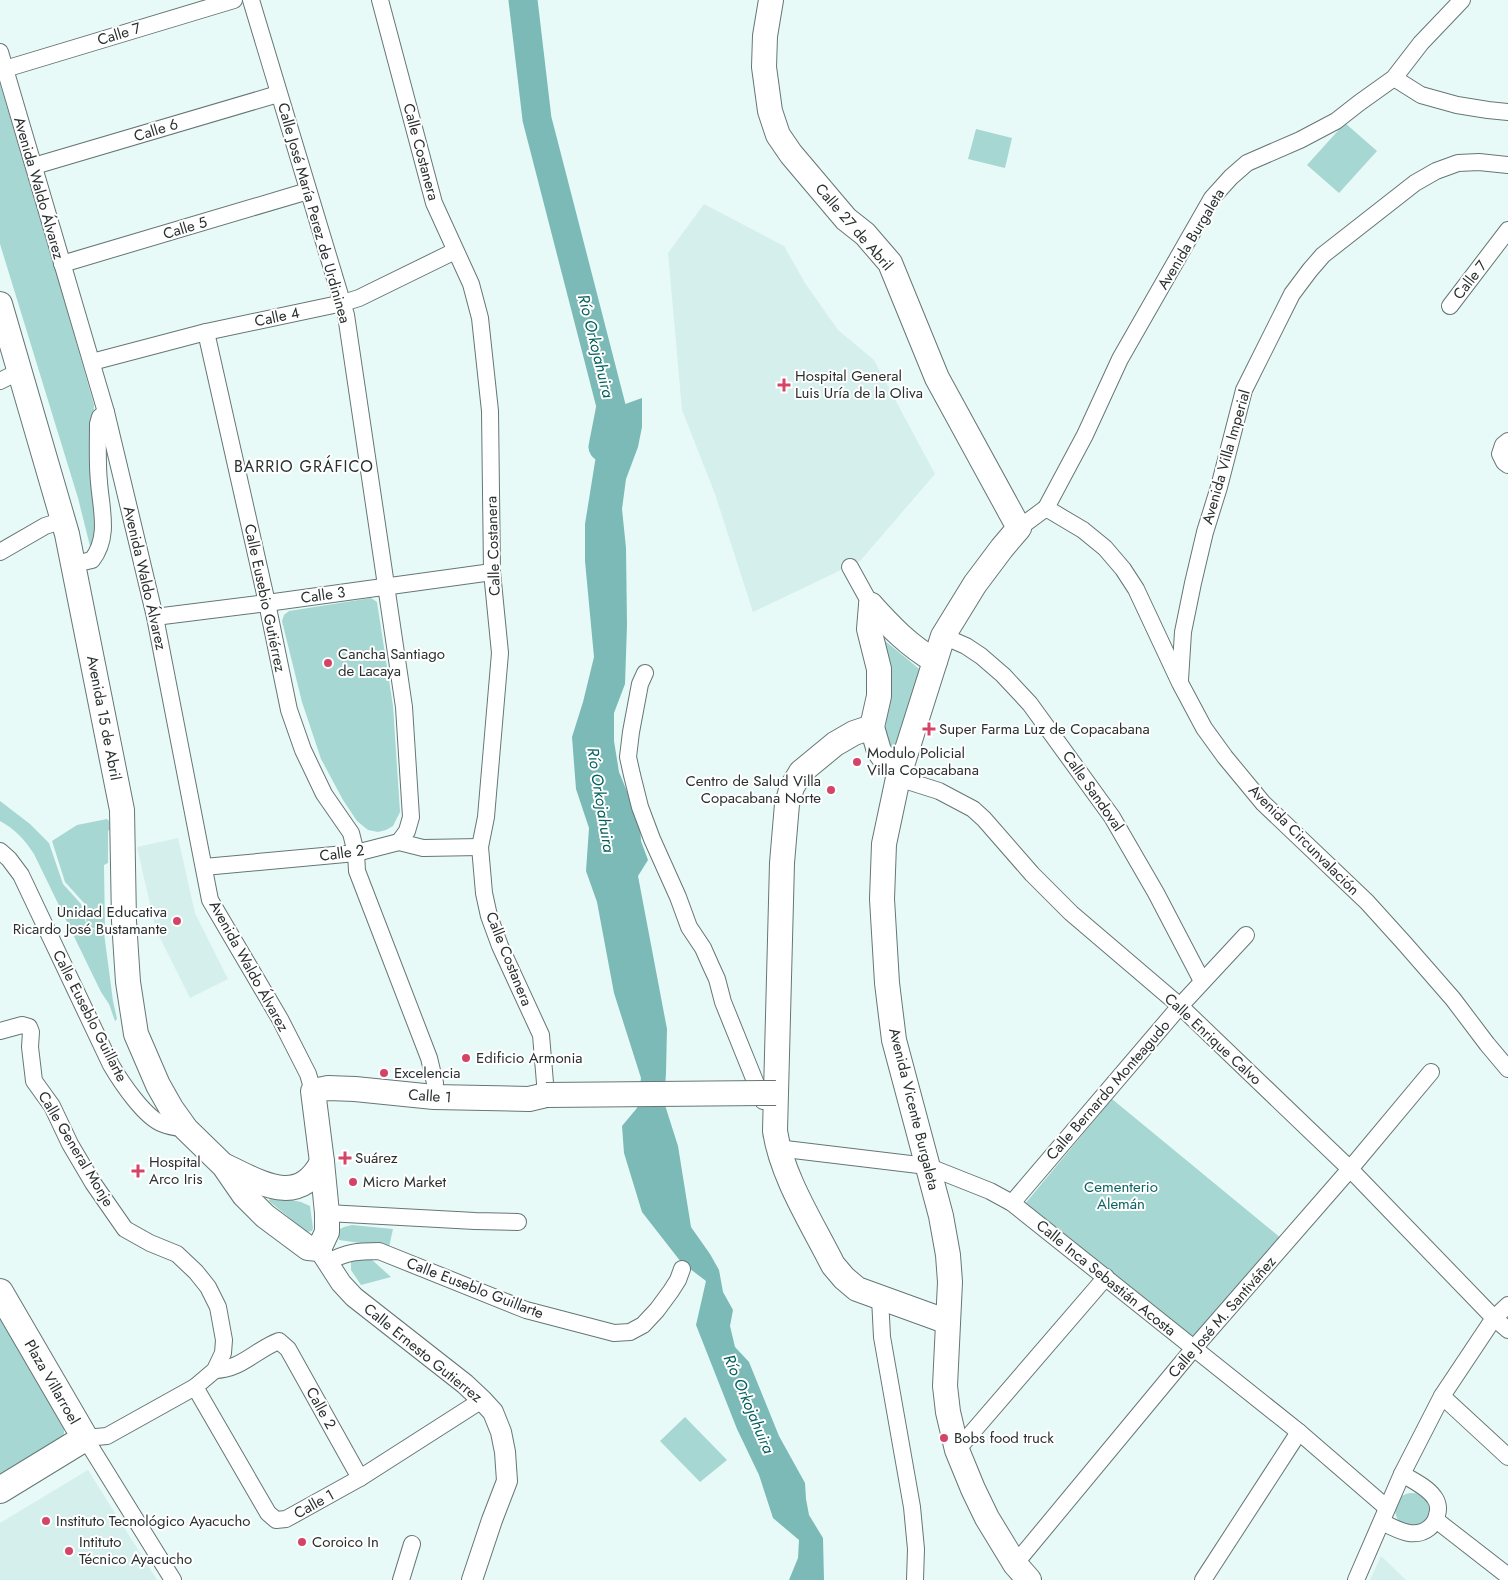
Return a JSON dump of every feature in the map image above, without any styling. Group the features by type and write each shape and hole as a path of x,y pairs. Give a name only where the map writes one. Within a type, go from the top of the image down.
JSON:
{"main road":[{"name":"Calle 27 de Abril","path":"771,0 765,36 764,68 770,111 778,135 791,154 846,219 865,234 890,263 936,378 1019,528"},
{"name":"Avenida 15 de Abril","path":"0,304 10,376 64,520 122,810 125,939 128,982 136,1034 158,1085 186,1129"},
{"name":"Avenida Vicente Burgaleta","path":"1019,528 975,584 942,636 899,774 884,844 882,899 894,1040 941,1216 948,1255 950,1282 945,1386 948,1412 957,1450 973,1489 987,1518 1022,1572"},
{"path":"870,605 896,633 918,651 935,661"},
{"path":"870,605 870,629 879,670 879,696 872,727 879,751 899,774"},
{"path":"872,727 854,733 835,744 806,767 792,787 787,804 782,863 776,1139 786,1172 833,1265 844,1278 857,1290 948,1322"},
{"name":"Calle 1","path":"313,1091 328,1088 355,1089 434,1097 529,1099 546,1095 776,1093"},
{"path":"186,1129 224,1166 244,1195 265,1216 308,1248 323,1256 327,1232 326,1213 313,1091"},
{"path":"224,1166 267,1185 291,1188 309,1180 317,1172 322,1162"},
{"name":"Plaza Villarroel","path":"0,1292 85,1438 0,1490"}],"street":[{"name":"Calle 7","path":"5,69 234,0"},
{"name":"Calle José María Perez de Urdininea","path":"251,0 343,303 404,707 411,817 407,831 399,842"},
{"name":"Calle Costanera","path":"380,0 434,202 471,284 480,318 490,411 492,572 500,653 486,817 480,847 484,893 489,916 500,946 541,1035 546,1095"},
{"name":"Avenida Burgaleta","path":"1019,528 1046,508 1085,434 1120,359 1212,198 1231,176 1247,163 1336,122 1394,78 1421,42 1462,0"},
{"name":"Avenida Waldo Álvarez","path":"0,52 106,412 155,617 210,900 280,1020 308,1074 313,1091"},
{"path":"1394,78 1421,95 1465,106 1508,112"},
{"name":"Calle 6","path":"34,166 278,94"},
{"name":"Avenida Villa Imperial","path":"1180,683 1183,632 1193,583 1244,390 1292,294 1323,255 1422,179 1436,171 1458,163 1479,162 1508,165"},
{"name":"Calle 5","path":"62,264 308,191"},
{"name":"Calle 7","path":"1450,306 1508,230"},
{"name":"Calle 4","path":"92,362 206,332 343,303 359,298 455,251"},
{"name":"Calle Eusebio Gutiérrez","path":"206,332 289,710 303,750 324,794 351,833 356,853"},
{"path":"74,564 92,560 102,543 103,520 98,480 98,424 100,417 106,412"},
{"path":"1508,441 1503,445 1500,454 1508,465"},
{"name":"Avenida Circunvalación","path":"1046,508 1083,530 1105,548 1124,569 1136,589 1180,683 1204,728 1225,757 1257,795 1380,916 1453,999 1486,1044 1508,1069"},
{"path":"0,552 45,526 64,520"},
{"path":"850,567 870,605"},
{"name":"Calle 3","path":"155,617 492,572"},
{"name":"Calle Sandoval","path":"942,636 966,646 982,656 1030,704 1117,825 1156,893 1202,981"},
{"path":"646,673 640,684 628,757 640,807 689,927 704,948 717,979 723,1002 776,1139"},
{"name":"Calle Enrique Calvo","path":"899,774 940,791 973,809 1032,874 1071,913 1180,1006 1350,1169 1494,1318 1508,1330"},
{"name":"Calle 2","path":"204,867 356,853 399,842 423,848 480,847"},
{"name":"Calle Euseblo Guillarte","path":"0,851 9,859 21,875 111,1065 124,1086 142,1109 161,1124 186,1129"},
{"path":"356,853 357,871 430,1058 435,1083 434,1097"},
{"name":"Calle Bernardo Monteagudo","path":"1012,1203 1180,1006 1246,935"},
{"name":"Calle General Monje","path":"0,1031 22,1025 29,1027 31,1032 30,1047 34,1081 52,1106 70,1144 93,1183 126,1229 150,1243 177,1254 196,1272 208,1287 218,1307 224,1340 222,1353 215,1370"},
{"name":"Calle José M. Santiváñez","path":"1022,1572 1194,1348 1350,1169 1431,1072"},
{"name":"Calle Inca Sebastián Acosta","path":"776,1139 928,1166 990,1191 1012,1203 1300,1432 1384,1515"},
{"path":"326,1213 518,1222"},
{"name":"Calle Euseblo Guillarte","path":"323,1256 379,1250 526,1310 614,1333 630,1332 643,1325 671,1291 678,1280 682,1268"},
{"name":"Calle Ernesto Gutierrez","path":"323,1256 341,1283 354,1296 465,1384 493,1412 506,1452 507,1481 472,1580"},
{"path":"957,1450 1106,1277"},
{"path":"880,1298 882,1338 912,1507 916,1550 915,1580"},
{"path":"1356,1580 1402,1474 1442,1396 1494,1318 1508,1305"},
{"name":"Calle 2","path":"215,1370 224,1370 236,1366 268,1345 280,1341 288,1349 360,1478"},
{"path":"173,1580 85,1438 107,1436 195,1387 215,1370"},
{"name":"Calle 1","path":"195,1387 268,1513 276,1520 286,1519 360,1478 482,1400"},
{"path":"1442,1396 1508,1457"},
{"path":"1203,1580 1300,1432"},
{"path":"1384,1515 1409,1533 1426,1530 1436,1520 1438,1511 1434,1497 1430,1492 1402,1474"},
{"path":"1436,1520 1508,1576"},
{"path":"401,1580 412,1544"}],"shaded area":[{"name":"Hospital General Luis Uría de la Oliva","path":"704,204 784,246 805,283 838,330 874,360 935,474 860,561 753,612 715,494 682,410 668,253"},
{"name":"Unidad Educativa Ricardo José Bustamante","path":"178,838 195,913 228,979 190,998 156,930 137,847"},
{"name":"Intituto Técnico Ayacucho","path":"88,1470 157,1580 0,1580 0,1523"},
{"path":"1381,1556 1406,1580 1370,1580"}],"green space":[{"path":"0,84 94,405 92,446 99,523 91,550 78,498 0,244"},
{"path":"1345,123 1377,151 1339,193 1307,165"},
{"path":"976,129 1012,138 1005,168 968,159"},
{"path":"371,598 377,602 393,706 400,812 393,826 378,832 368,830 357,821 343,800 321,759 302,702 282,621 284,615 289,611"},
{"path":"879,636 923,672 894,753 883,743 892,682"},
{"path":"0,801 30,824 49,843 63,884 81,904 87,927 104,933 117,1019 115,1021 109,1004 101,992 34,854 19,835 0,821"},
{"path":"107,819 110,829 108,831 108,863 104,865 105,932 87,926 84,903 65,882 52,841 77,825"},
{"name":"Cementerio Alemán","path":"1112,1099 1282,1239 1197,1343 1024,1205"},
{"path":"271,1196 301,1202 310,1206 312,1231 307,1232 269,1201"},
{"path":"352,1225 393,1229 389,1247 339,1240 338,1230"},
{"path":"357,1257 371,1259 391,1277 361,1285 351,1270 351,1261"},
{"path":"0,1316 64,1429 64,1434 53,1455 0,1478"},
{"path":"685,1417 727,1460 700,1482 660,1441"},
{"path":"1412,1493 1424,1498 1429,1510 1424,1522 1412,1527 1400,1522 1395,1510 1400,1498"}],"water":[{"path":"642,398 642,427 638,447 626,479 622,509 626,548 627,625 625,684 614,713 614,741 619,772 640,823 641,841 648,860 638,876 667,1029 664,1102 678,1146 691,1227 719,1270 723,1292 733,1310 730,1326 735,1347 749,1362 779,1436 805,1483 809,1515 823,1538 824,1580 789,1580 798,1558 799,1540 773,1518 759,1475 737,1429 696,1325 706,1281 681,1262 642,1212 624,1153 622,1126 637,1108 641,1078 614,993 597,902 586,871 589,828 576,789 572,737 594,657 585,561 585,524 603,412"}],"waterway":[{"name":"Río Orkojahuira","path":"523,0 537,119 611,406 603,447"}],"place":[{"name":"Hospital General Luis Uría de la Oliva","path":"784,385"},
{"name":"Cancha Santiago de Lacaya","path":"328,663"},
{"name":"Super Farma Luz de Copacabana","path":"929,729"},
{"name":"Modulo Policial Villa Copacabana","path":"857,762"},
{"name":"Centro de Salud Villa Copacabana Norte","path":"831,790"},
{"name":"Unidad Educativa Ricardo José Bustamante","path":"177,921"},
{"name":"Edificio Armonia","path":"466,1058"},
{"name":"Excelencia","path":"384,1073"},
{"name":"Suárez","path":"345,1158"},
{"name":"Hospital Arco Iris","path":"138,1171"},
{"name":"Micro Market","path":"353,1182"},
{"name":"Bobs food truck","path":"944,1438"},
{"name":"Instituto Tecnológico Ayacucho","path":"46,1521"},
{"name":"Coroico In","path":"302,1542"},
{"name":"Intituto Técnico Ayacucho","path":"69,1551"}],"district":[{"name":"BARRIO GRÁFICO","path":"304,466"}]}
